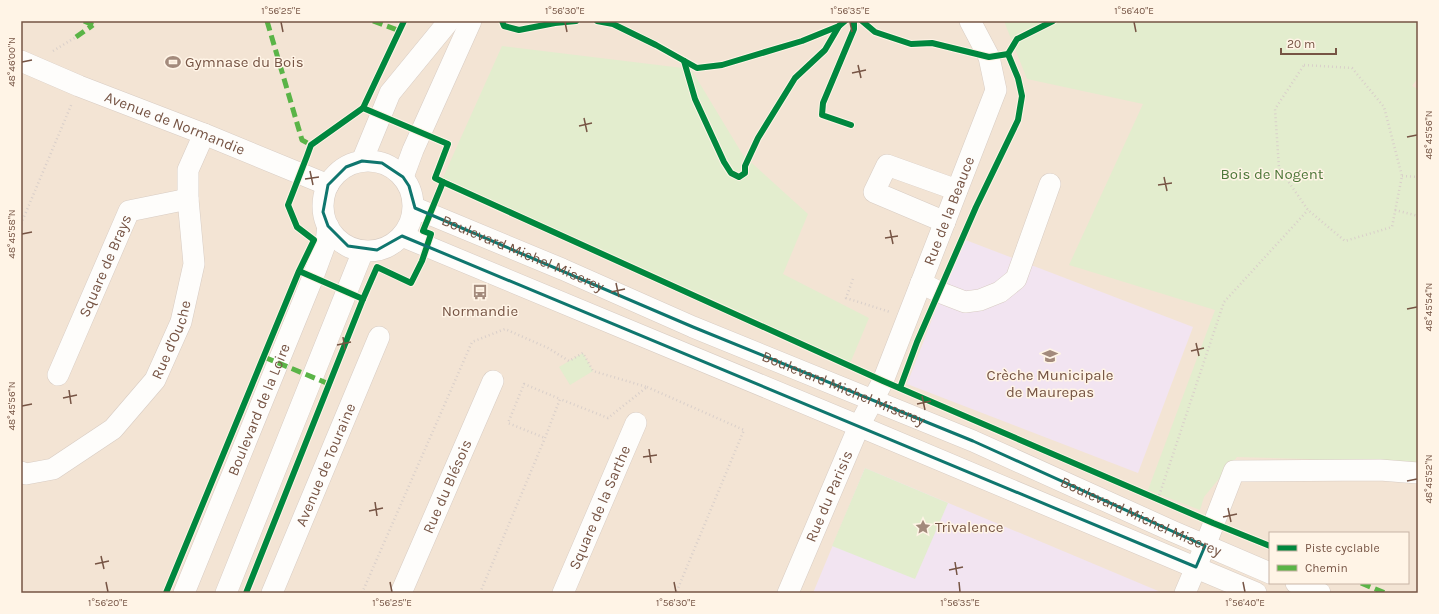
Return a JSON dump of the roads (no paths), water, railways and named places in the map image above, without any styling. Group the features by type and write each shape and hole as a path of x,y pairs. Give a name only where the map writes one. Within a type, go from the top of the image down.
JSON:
{"street":[{"path":"362,161 390,93 449,21"},
{"path":"403,177 413,150 472,21"},
{"name":"Rue de la Beauce","path":"873,400 883,381 908,318 996,90 989,57 970,21"},
{"name":"Avenue de Normandie","path":"26,69 79,86 204,134 328,185"},
{"name":"Rue d'Ouche","path":"23,478 53,469 113,429 155,380 181,322 194,264 188,199 188,170 204,134"},
{"path":"362,161 382,163 394,168 403,177 409,186 415,208 410,224 402,236 390,245 377,250 363,251 348,246 336,238 328,226 324,212 324,198 328,185 336,174 346,167 362,161"},
{"path":"945,222 874,192 887,165 957,190"},
{"path":"921,283 965,302 980,300 1000,292 1016,279 1050,184"},
{"name":"Square de Brays","path":"58,375 129,211 188,199"},
{"name":"Boulevard Michel Miserey","path":"415,208 562,269 693,327 973,441 1206,546 1269,572"},
{"name":"Boulevard de la Loire","path":"184,593 313,277 326,242 328,226"},
{"name":"Boulevard Michel Miserey","path":"402,236 1256,593"},
{"path":"226,593 363,251"},
{"name":"Avenue de Touraine","path":"272,593 379,337"},
{"name":"Rue du Blésois","path":"401,593 493,381"},
{"name":"Rue du Parisis","path":"788,593 859,426 873,400"},
{"name":"Square de la Sarthe","path":"563,593 636,422"},
{"path":"1185,593 1206,546 1234,471 1380,470 1418,473"},
{"path":"1298,584 1320,593"}],"place":[{"name":"Gymnase du Bois","path":"173,62"},
{"name":"Normandie","path":"480,292"},
{"name":"Crèche Municipale de Maurepas","path":"1050,356"},
{"name":"Trivalence","path":"923,527"}],"park label":[{"name":"Bois de Nogent","path":"1272,174"}]}
